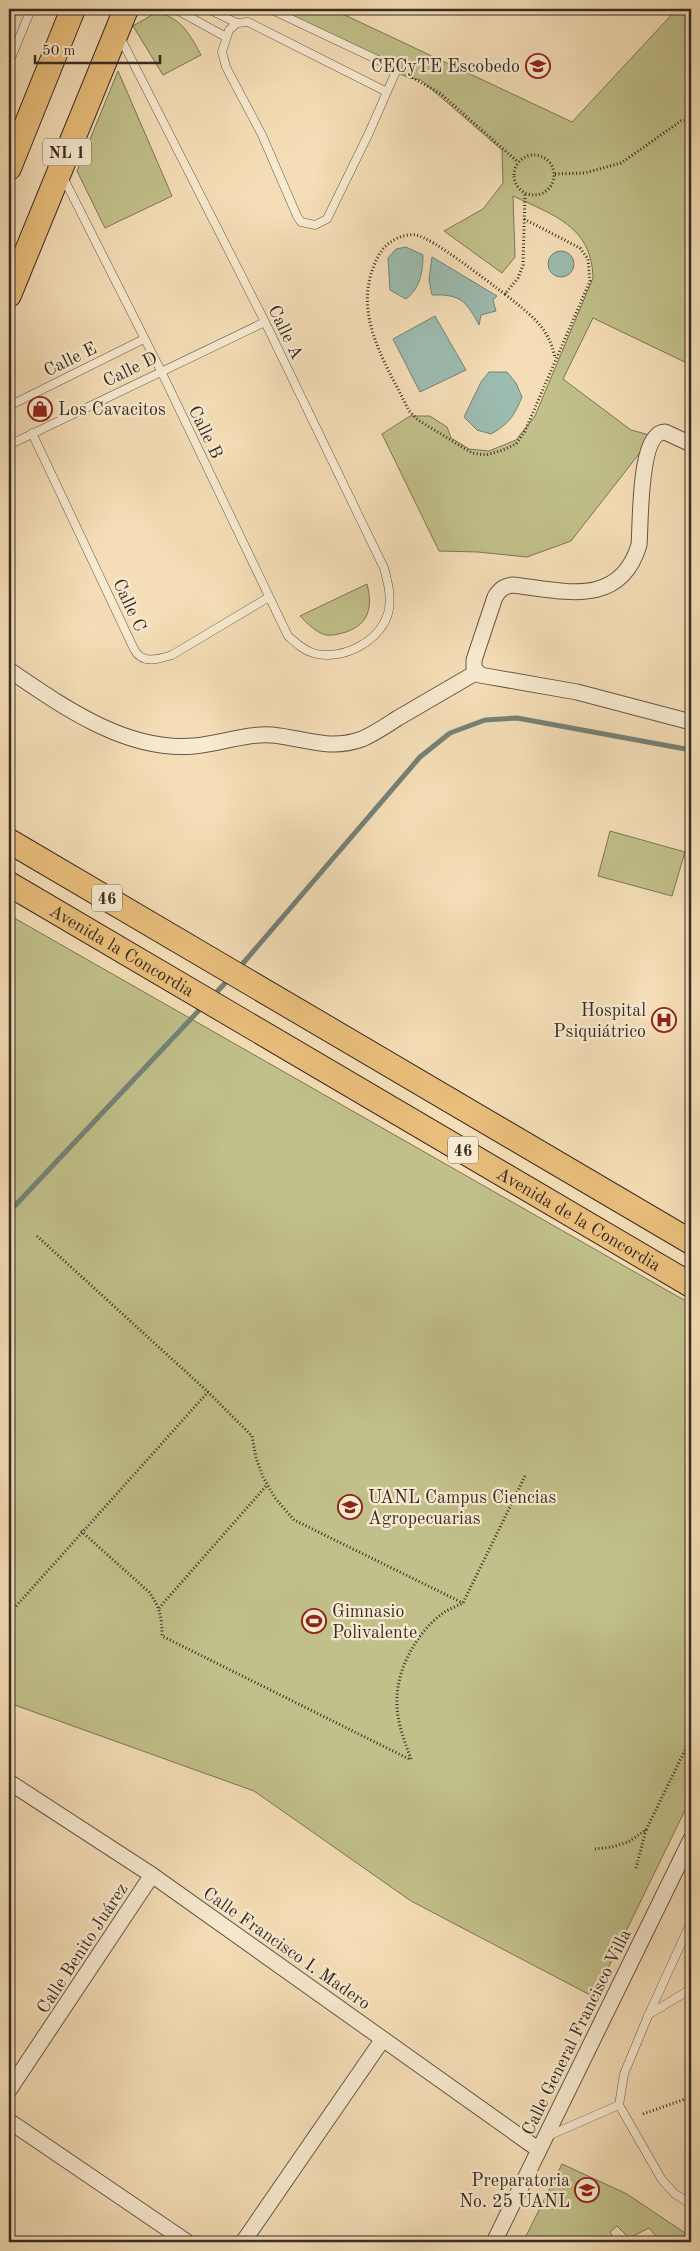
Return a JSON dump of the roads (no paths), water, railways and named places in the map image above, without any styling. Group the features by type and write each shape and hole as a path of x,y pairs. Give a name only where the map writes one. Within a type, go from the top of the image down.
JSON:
{"main road":[{"name":"NL 1","path":"9,168 73,9"},
{"name":"NL 1","path":"9,296 60,170 126,16"},
{"name":"Avenida la Concordia","path":"9,841 260,988"},
{"name":"Avenida la Concordia","path":"9,884 235,1016"},
{"name":"Avenida de la Concordia","path":"260,988 691,1242"},
{"name":"Avenida de la Concordia","path":"235,1016 691,1285"}],"street":[{"path":"477,672 474,660 499,590 505,586 513,585 561,592 592,590 608,587 626,573 635,558 639,545 645,459 651,443 657,434 665,432 691,444"},
{"path":"9,670 46,695 116,734 157,746 194,746 263,736 336,745 362,739 477,672"},
{"path":"477,672 577,692 691,722"},
{"name":"Calle Francisco I. Madero","path":"9,1782 152,1875 383,2039 543,2143"},
{"name":"Calle General Francisco Villa","path":"494,2242 691,1839"},
{"name":"Calle Benito Juárez","path":"9,2090 152,1875"},
{"path":"243,2242 383,2039"},
{"path":"9,2121 187,2242"}],"lane":[{"path":"9,63 31,9"},
{"path":"175,9 226,37"},
{"path":"208,9 237,23 248,22 387,92"},
{"path":"237,23 229,30 222,52 226,67 262,135 297,216 301,222 315,225 327,219 397,69 270,9"},
{"name":"Calle A","path":"126,16 265,322 384,568 390,591 389,612 379,628 360,645"},
{"name":"Calle B","path":"60,170 161,371 288,636 299,646 313,653 327,655 339,654 360,645"},
{"name":"Calle D","path":"9,445 265,322"},
{"name":"Calle E","path":"9,406 144,339"},
{"name":"Calle C","path":"32,433 134,649 140,657 156,660 172,655 269,597"},
{"path":"691,1922 624,2074 620,2105 662,2180 675,2194 691,2204"},
{"path":"648,2016 691,1989"},
{"path":"543,2143 620,2105"}],"water":[{"path":"406,247 423,255 418,285 406,299 390,290 388,258 396,249"},
{"path":"561,251 570,255 574,264 570,273 561,277 552,273 548,264 552,255"},
{"path":"432,257 497,296 493,300 496,311 481,315 479,325 462,301 450,296 432,295 429,280"},
{"path":"435,316 466,370 420,392 393,339"},
{"path":"489,372 507,372 516,383 522,397 511,418 491,434 477,430 464,417 481,382"}],"waterway":[{"path":"239,968 420,757 450,733 485,720 517,718 691,750"},
{"path":"212,997 230,978"},
{"path":"9,1212 204,1005"}],"place":[{"name":"CECyTE Escobedo","path":"538,66"},
{"name":"Los Cavacitos","path":"40,409"},
{"name":"Hospital Psiquiátrico","path":"664,1020"},
{"name":"UANL Campus Ciencias Agropecuarias","path":"350,1507"},
{"name":"Gimnasio Polivalente","path":"314,1621"},
{"name":"Preparatoria No. 25 UANL","path":"587,2190"}]}
